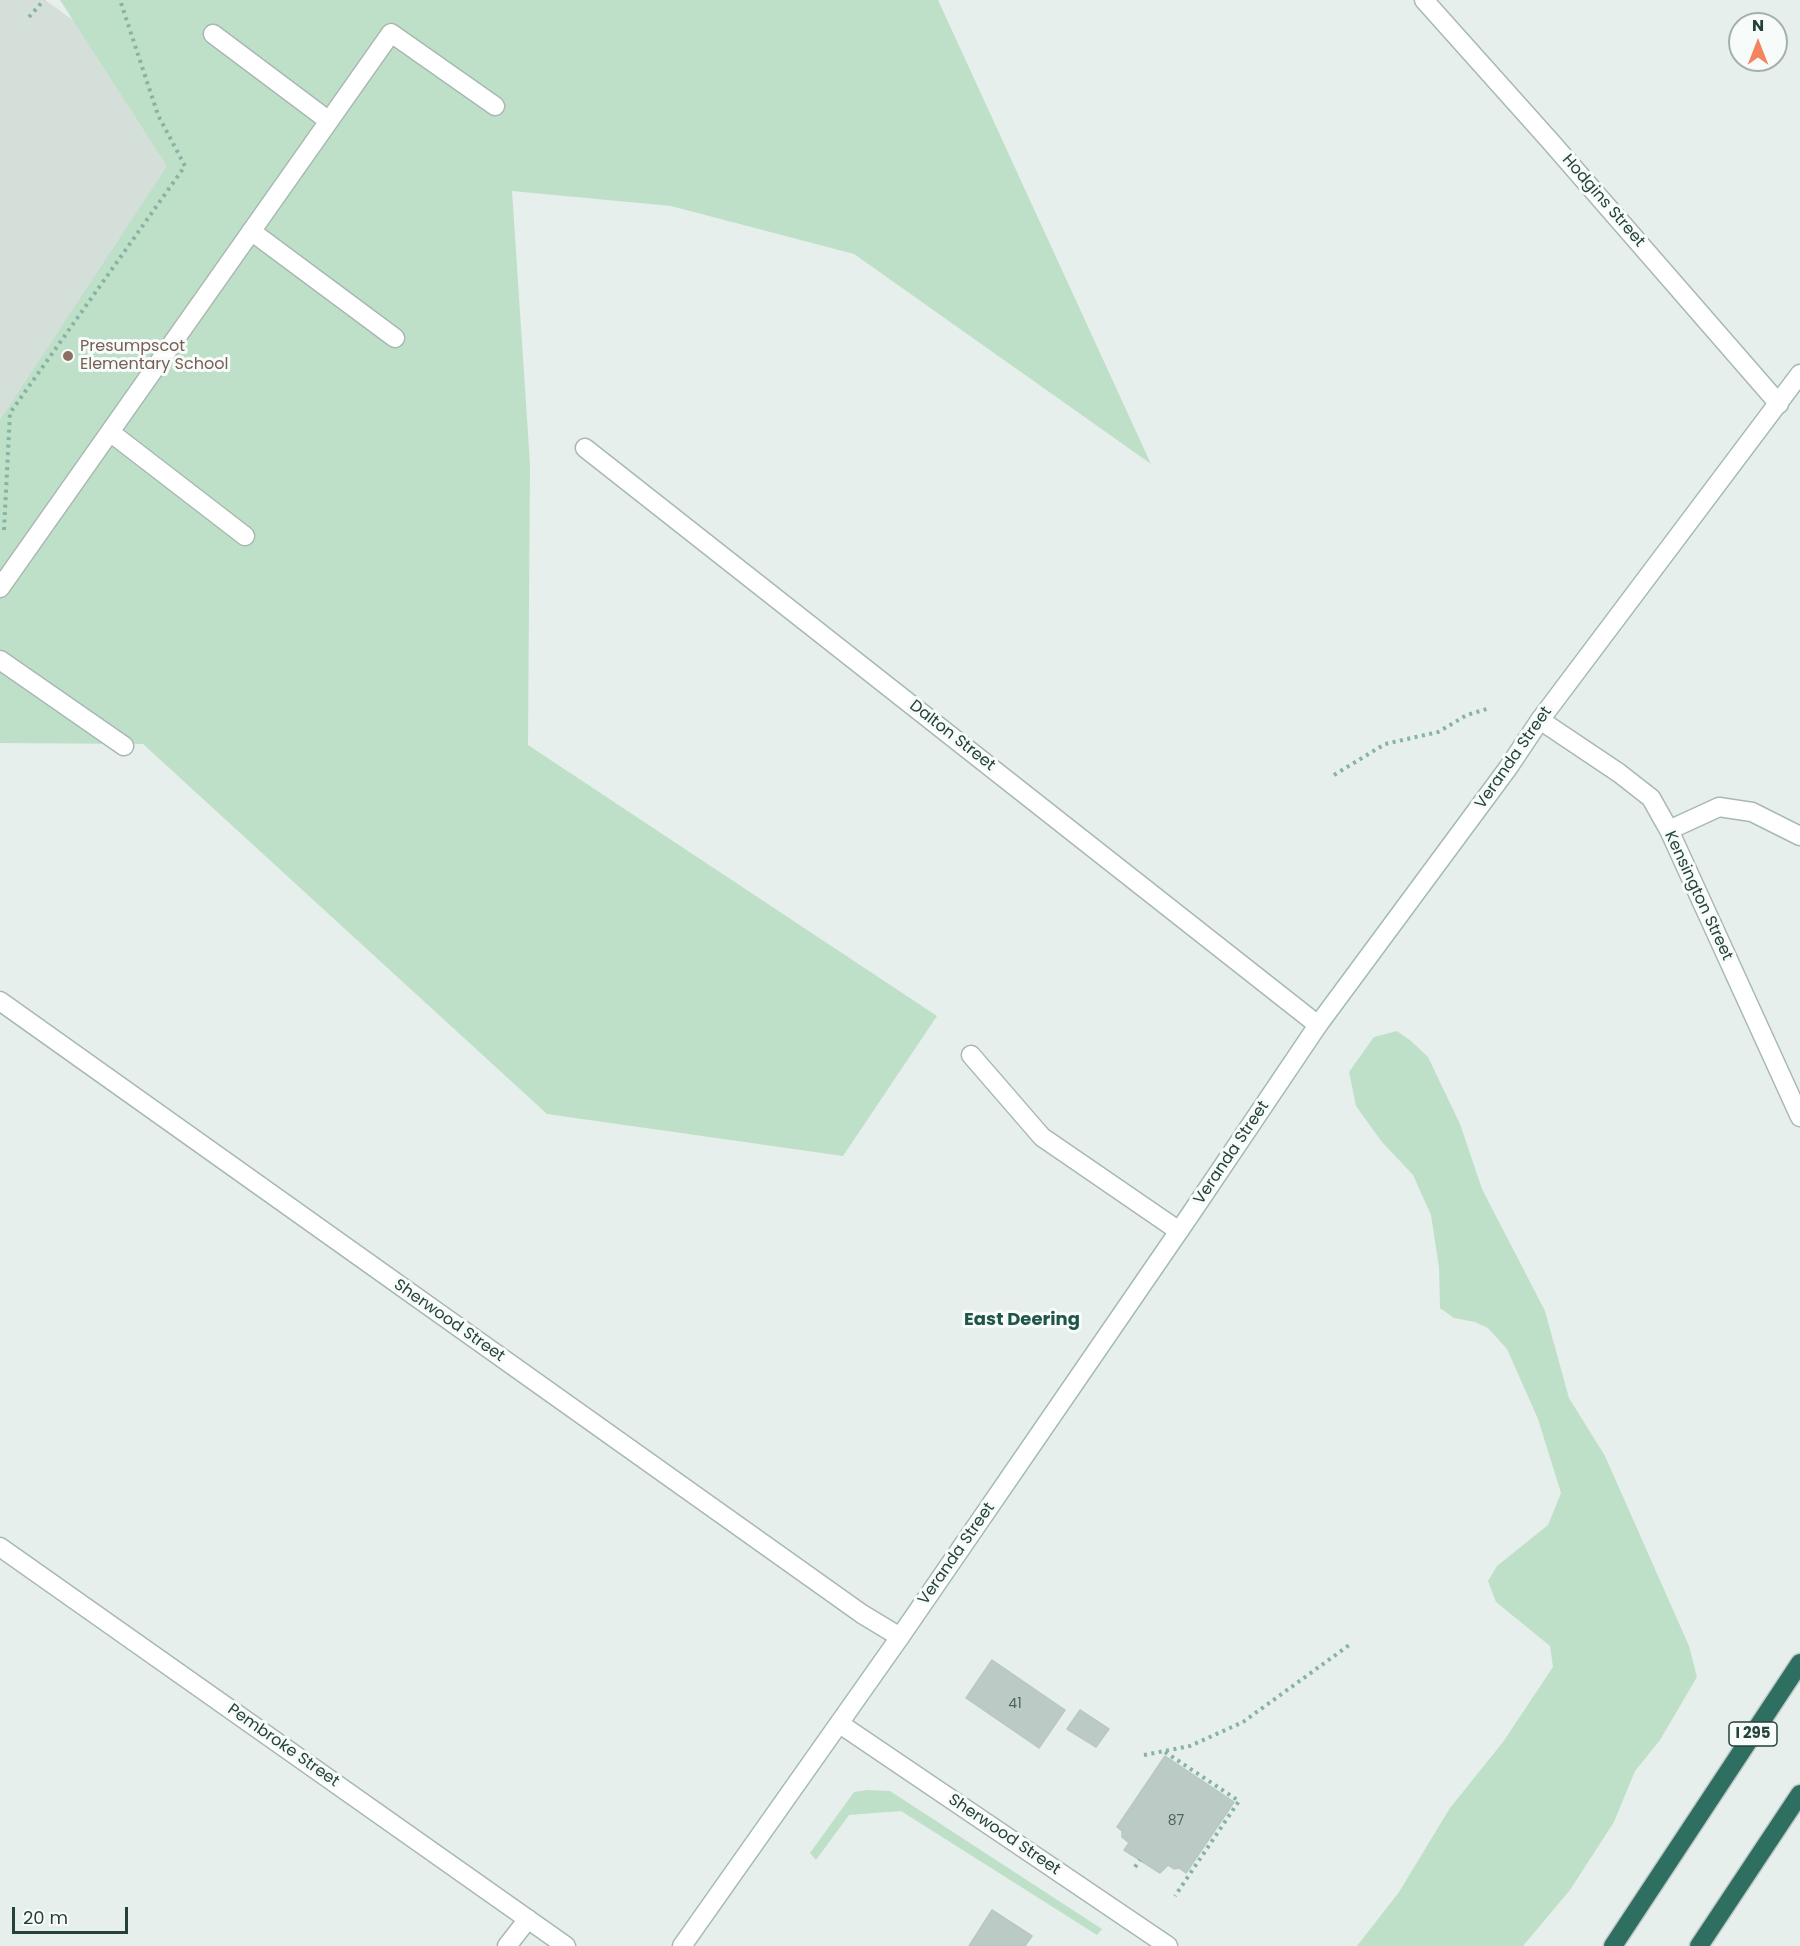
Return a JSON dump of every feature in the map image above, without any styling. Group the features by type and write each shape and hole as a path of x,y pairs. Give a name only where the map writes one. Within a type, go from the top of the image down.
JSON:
{"highway":[{"name":"I 295","path":"1612,1946 1800,1663"},
{"path":"1699,1946 1800,1794"}],"street":[{"name":"Hodgins Street","path":"1424,0 1779,404"},
{"path":"0,588 391,33 495,106"},
{"path":"213,34 329,121"},
{"path":"251,231 395,338"},
{"name":"Veranda Street","path":"682,1946 840,1724 1179,1231 1318,1024 1508,768 1540,720 1800,375"},
{"path":"110,432 245,536"},
{"name":"Dalton Street","path":"585,448 1318,1024"},
{"path":"0,660 124,746"},
{"name":"Kensington Street","path":"1540,720 1620,773 1651,798 1669,830 1800,1117"},
{"path":"1669,830 1719,807 1752,812 1800,836"},
{"name":"Sherwood Street","path":"0,1001 862,1614 900,1637"},
{"path":"971,1056 1042,1137 1179,1231"},
{"name":"Pembroke Street","path":"0,1547 566,1946"},
{"name":"Sherwood Street","path":"840,1724 1168,1946"},
{"path":"507,1946 528,1919"}],"path":[{"path":"29,17 44,0"},
{"path":"4,538 10,413 185,166 158,115 120,0"},
{"path":"1334,775 1385,744 1438,732 1467,715 1490,708"},
{"path":"1144,1755 1190,1746 1243,1722 1353,1643"},
{"path":"1164,1751 1239,1801 1175,1896"},
{"path":"1135,1867 1140,1860"}],"shaded area":[{"name":"Presumpscot Elementary School","path":"0,0 45,0 273,163 0,549"}],"green space":[{"path":"60,0 938,0 1151,464 854,254 671,206 512,191 530,464 528,745 937,1016 843,1156 547,1114 143,744 0,743 0,420 167,166"},
{"path":"1397,1031 1428,1057 1460,1124 1482,1189 1545,1311 1569,1398 1605,1456 1689,1646 1697,1677 1660,1740 1635,1771 1614,1822 1570,1890 1523,1946 1357,1946 1399,1892 1450,1808 1503,1742 1553,1667 1550,1646 1496,1602 1488,1581 1497,1566 1548,1525 1561,1493 1538,1419 1507,1349 1488,1328 1475,1322 1454,1318 1440,1308 1439,1267 1431,1215 1413,1175 1382,1142 1356,1106 1349,1072 1374,1037"},
{"path":"890,1791 1102,1929 1097,1935 901,1811 849,1815 816,1860 810,1853 854,1792"}],"building":[{"path":"992,1660 1065,1710 1039,1748 966,1698"},
{"path":"1080,1710 1109,1729 1096,1747 1067,1729"},
{"path":"1165,1756 1234,1802 1186,1873 1168,1865 1160,1873 1124,1850 1129,1843 1122,1837 1122,1831 1117,1827"},
{"path":"992,1910 1032,1936 1025,1946 969,1946"}],"place":[{"name":"Presumpscot Elementary School","path":"68,356"}],"district":[{"name":"East Deering","path":"1022,1320"}]}
